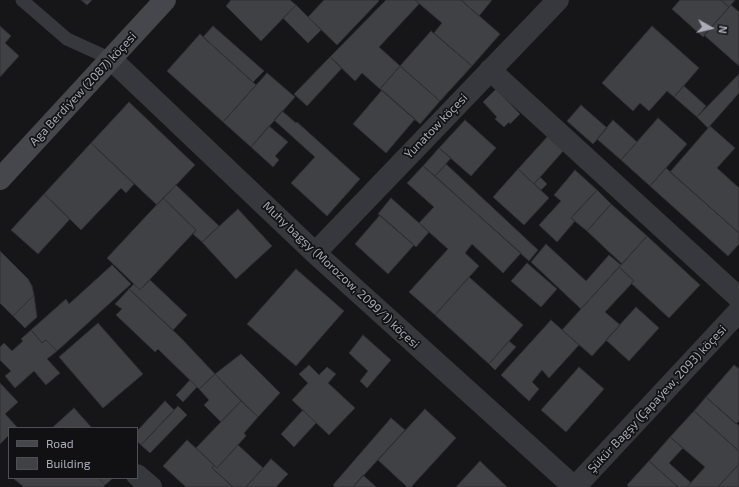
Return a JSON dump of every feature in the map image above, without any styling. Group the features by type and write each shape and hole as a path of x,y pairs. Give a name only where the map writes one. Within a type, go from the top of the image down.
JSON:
{"street":[{"name":"Aga Berdiýew (2087) köçesi","path":"0,179 166,0"},
{"name":"Ýunatow köçesi","path":"315,253 558,0"},
{"name":"Muhy bagşy (Morozow, 2099/1) köçesi","path":"111,58 315,253 575,487"},
{"path":"490,70 739,298"},
{"name":"Şükür Bagşy (Çapaýew, 2093) köçesi","path":"575,487 739,310"},
{"path":"138,476 151,487"},
{"path":"123,487 131,479"}],"lane":[{"path":"22,0 67,39 111,58"}],"building":[{"path":"81,0 92,0 87,5"},
{"path":"231,0 290,0 296,5 261,41 226,6"},
{"path":"324,0 379,1 337,45 308,17"},
{"path":"386,0 415,0 419,4 379,47 400,66 380,89 362,73 355,81 330,57"},
{"path":"415,0 461,0 500,34 472,66 434,33 442,23"},
{"path":"461,0 492,0 479,16"},
{"path":"680,0 721,0 729,7 703,37 672,9"},
{"path":"721,0 735,0 729,7"},
{"path":"296,5 321,30 308,43 283,18"},
{"path":"731,5 739,12 739,66 704,35"},
{"path":"0,26 11,36 5,43 19,56 0,77"},
{"path":"213,26 264,71 253,82 203,37"},
{"path":"652,26 699,68 674,97 667,91 649,111 640,103 633,111 602,83"},
{"path":"431,31 472,66 440,101 400,66"},
{"path":"200,34 256,85 223,122 167,71"},
{"path":"330,57 342,68 307,106 294,94"},
{"path":"400,66 440,101 420,124 380,89"},
{"path":"267,73 295,97 251,147 223,122"},
{"path":"739,74 739,93 708,128 697,117"},
{"path":"684,86 706,106 697,117 674,97"},
{"path":"496,89 520,114 510,124 509,122 504,127 495,119 497,117 483,102"},
{"path":"382,90 415,119 386,153 353,124"},
{"path":"129,102 195,165 157,205 91,143"},
{"path":"581,105 607,128 593,144 567,121"},
{"path":"282,111 296,123 297,122 360,179 327,216 291,183 315,157 274,120"},
{"path":"658,118 687,144 650,186 621,160"},
{"path":"465,120 496,148 471,176 439,148"},
{"path":"613,120 637,142 621,160 597,139"},
{"path":"269,126 288,142 275,156 279,160 273,167 251,147"},
{"path":"710,126 735,148 717,168 739,188 739,233 670,172"},
{"path":"548,136 564,150 534,184 518,169"},
{"path":"91,143 134,184 126,193 121,188 81,230 44,194"},
{"path":"439,148 451,158 435,176 423,166"},
{"path":"446,164 538,250 529,261 435,176"},
{"path":"423,166 521,253 503,273 472,244 465,253 479,266 435,315 409,292 448,249 419,223 434,207 407,183"},
{"path":"666,168 739,233 739,244 728,256 650,186"},
{"path":"518,169 549,198 524,225 493,197"},
{"path":"575,170 597,190 571,218 575,221 557,242 539,225 561,201 554,195"},
{"path":"540,177 547,184 541,190 534,184"},
{"path":"176,185 219,226 202,242 193,234 196,230 163,198"},
{"path":"597,190 611,204 587,231 571,218"},
{"path":"44,194 70,219 38,254 11,230"},
{"path":"163,198 196,230 140,290 107,258"},
{"path":"391,198 429,232 416,247 378,214"},
{"path":"611,204 647,236 622,264 587,231"},
{"path":"238,209 272,246 236,279 202,242"},
{"path":"380,215 414,245 388,274 355,244"},
{"path":"647,236 700,285 669,318 631,283 634,281 619,267"},
{"path":"546,244 586,281 609,255 621,265 581,309 531,262"},
{"path":"0,251 28,279 32,286 34,295 13,316 0,303"},
{"path":"527,263 557,289 541,307 511,281"},
{"path":"112,265 131,284 57,351 46,340 42,343 31,330 66,299 69,304"},
{"path":"619,267 634,281 605,312 620,325 592,356 562,330"},
{"path":"296,269 344,311 296,366 247,324"},
{"path":"469,277 523,325 489,364 435,315"},
{"path":"150,280 187,315 173,330 129,289 134,284 140,290"},
{"path":"129,289 181,338 215,374 199,389 158,349 155,352 116,315 122,309 115,304"},
{"path":"34,295 37,317 25,328 13,316"},
{"path":"636,307 659,328 629,361 606,340"},
{"path":"551,320 579,345 549,378 542,370 532,382 539,389 529,401 501,375"},
{"path":"98,323 143,374 103,408 59,357"},
{"path":"31,330 42,343 46,340 57,351 47,359 60,373 46,385 34,371 15,388 5,376 11,371 0,360 0,347 4,343 12,351 23,341 21,339"},
{"path":"363,335 391,360 367,388 360,381 368,371 349,353"},
{"path":"509,341 516,347 495,370 489,364"},
{"path":"241,354 280,393 258,417 215,374"},
{"path":"309,365 319,375 327,367 336,374 328,383 355,408 329,435 292,400 308,383 299,374"},
{"path":"734,365 739,369 739,421 736,424 706,397"},
{"path":"579,367 604,389 566,432 541,410"},
{"path":"215,374 241,401 221,422 204,405 209,400 199,389"},
{"path":"190,380 197,387 183,402 176,395"},
{"path":"0,383 18,402 5,414 17,427 8,427 8,436 0,444"},
{"path":"706,397 739,426 739,451 694,411"},
{"path":"165,401 174,410 141,445 138,442 138,430"},
{"path":"241,401 258,417 244,433 246,436 217,468 196,448"},
{"path":"178,406 187,415 150,453 141,445"},
{"path":"74,408 91,427 53,427"},
{"path":"425,409 456,438 411,487 407,487 378,460"},
{"path":"303,410 316,423 294,447 281,434"},
{"path":"694,411 739,451 739,464 718,487 687,487 705,467 670,437"},
{"path":"391,418 405,430 353,487 335,487 333,485"},
{"path":"670,437 683,448 669,463 691,483 687,487 678,487 649,461"},
{"path":"187,440 214,465 212,468 233,487 186,487 163,466"},
{"path":"238,445 263,468 246,487 233,487 212,468 214,465 217,468"},
{"path":"271,459 288,474 276,487 246,487"},
{"path":"480,461 507,487 456,487"},
{"path":"649,461 678,487 629,487 627,485"},
{"path":"739,464 739,487 718,487"},
{"path":"363,475 376,487 353,487"},
{"path":"14,479 99,479 105,485 103,487 24,487"},
{"path":"99,479 112,479 105,485"}]}
